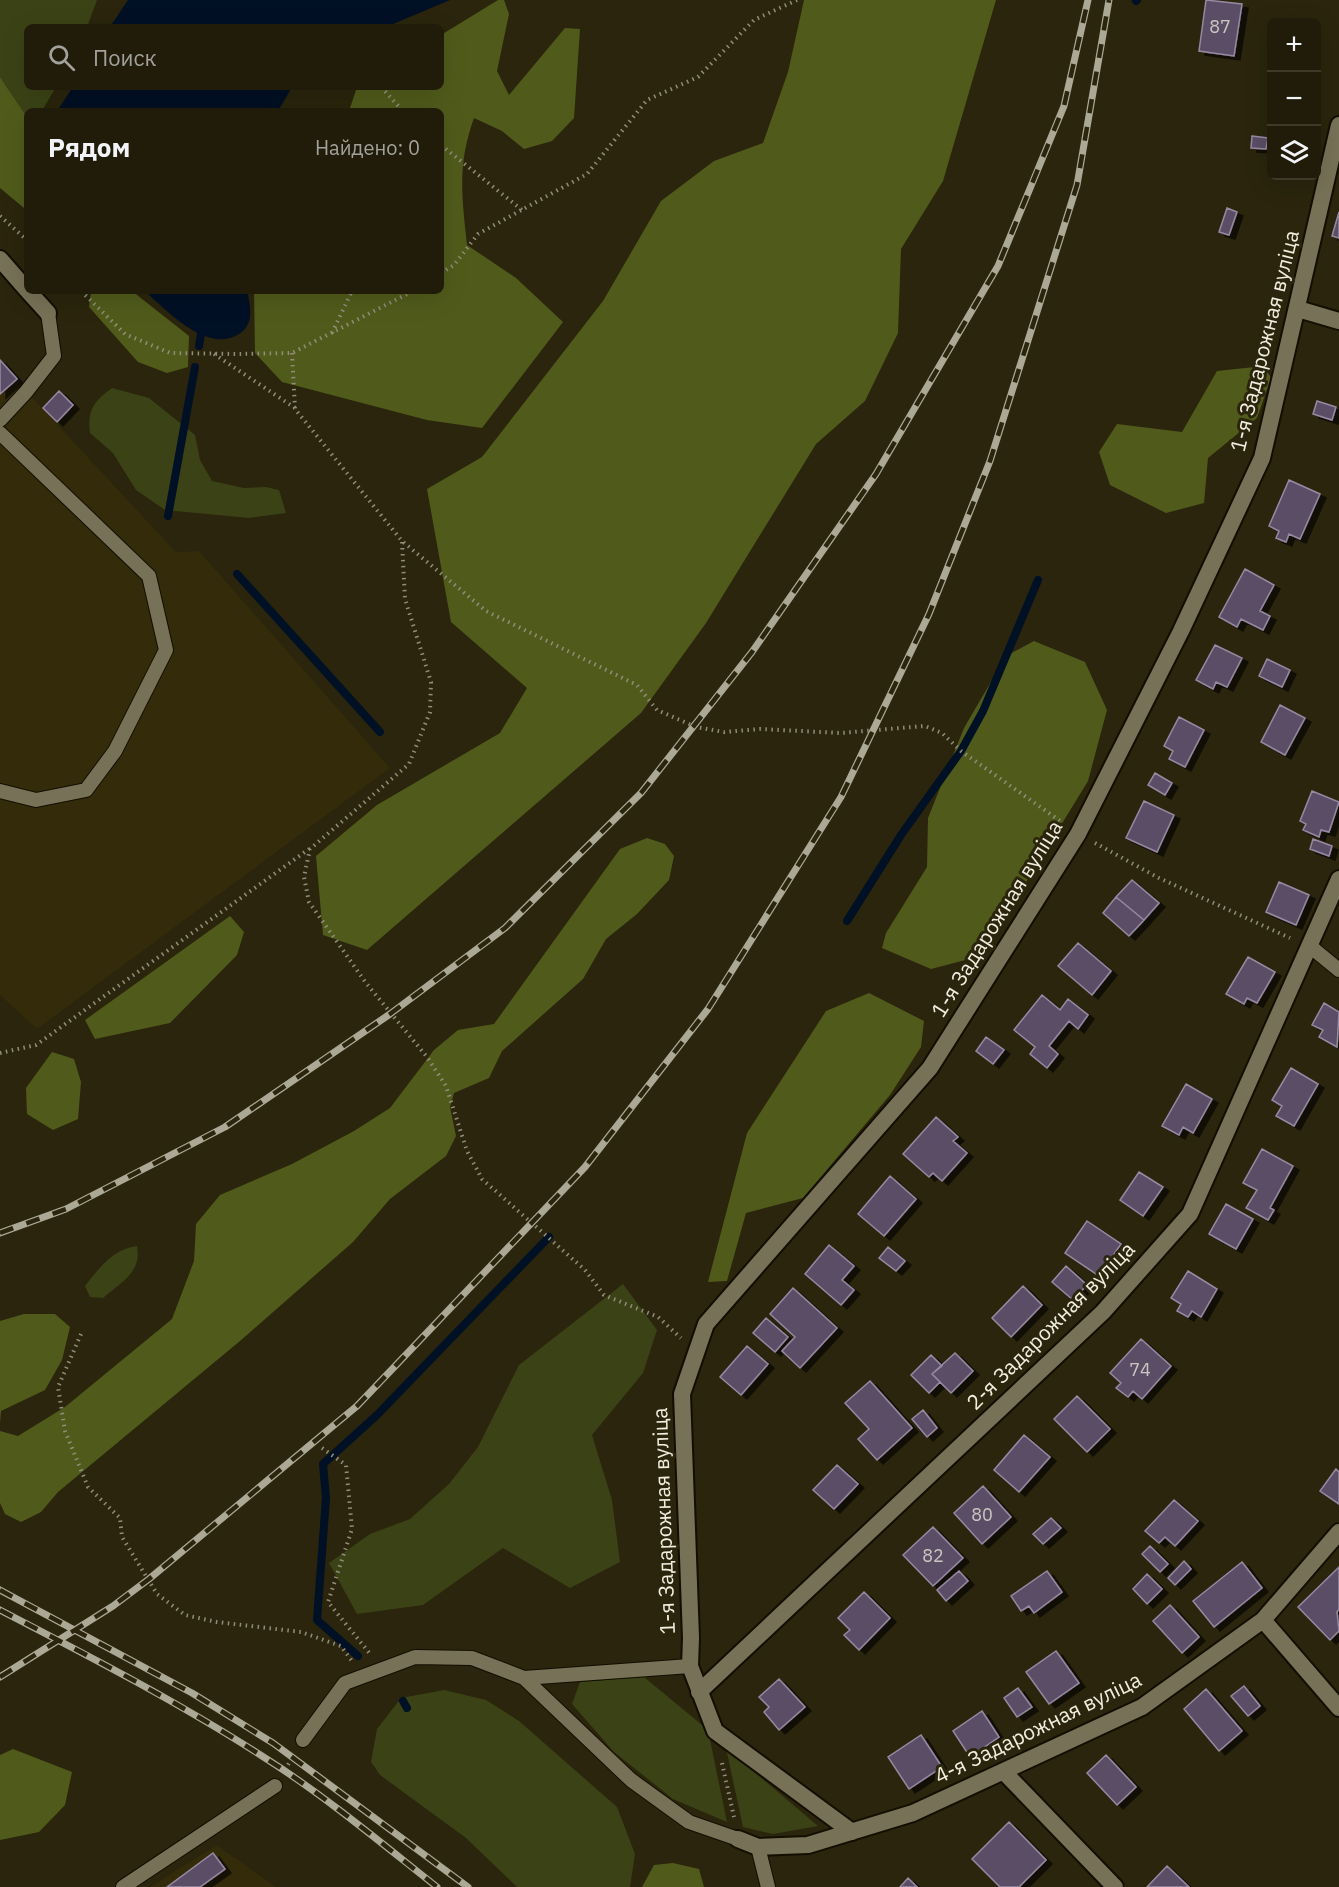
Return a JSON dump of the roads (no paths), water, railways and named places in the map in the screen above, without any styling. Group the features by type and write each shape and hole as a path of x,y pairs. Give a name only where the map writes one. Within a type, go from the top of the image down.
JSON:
{"street":[{"name":"1-я Задарожная вуліца","path":"852,1832 715,1731 699,1692 690,1666 691,1638 682,1395 706,1324 930,1068 1078,834 1181,631 1262,458 1339,126"},
{"path":"0,259 24,286"},
{"path":"31,294 48,313"},
{"path":"1298,309 1339,321"},
{"name":"2-я Задарожная вуліца","path":"699,1692 1103,1312 1190,1215 1311,947 1339,879"},
{"name":"4-я Задарожная вуліца","path":"738,1839 758,1847 808,1845 913,1813 1142,1707 1263,1620 1339,1532"},
{"path":"1263,1620 1339,1708"},
{"path":"1004,1772 1115,1887"}],"lane":[{"path":"0,420 26,392 54,356 48,313"},
{"path":"0,433 149,576 166,650 115,751 86,790 36,800 0,791"},
{"path":"1311,947 1339,970"},
{"path":"303,1740 345,1683 415,1657 472,1658 524,1678 631,1780 689,1821 738,1839"},
{"path":"524,1678 690,1666"},
{"path":"129,1886 275,1786"},
{"path":"758,1847 768,1887"}],"water":[{"path":"128,0 450,0 393,24 112,24"},
{"path":"71,90 290,90 280,108 59,108"},
{"path":"148,294 248,294 250,312 249,322 243,331 231,338 217,339 204,336 191,329"}],"waterway":[{"path":"199,346 201,334"},
{"path":"168,516 195,367"},
{"path":"237,574 380,732"},
{"path":"847,921 901,835 961,751 983,711 1038,580"},
{"path":"358,1656 317,1620 326,1498 323,1464 377,1415 549,1237"},
{"path":"403,1701 407,1708"}],"railway":[{"path":"0,1233 66,1209 225,1127 390,1014 505,928 641,793 752,652 876,474 998,266 1064,106 1088,0"},
{"path":"0,1677 113,1606 149,1579 357,1406 585,1167 708,1009 841,797 929,614 990,461 1077,185 1109,0"},
{"path":"0,1590 192,1693 273,1743 468,1887"},
{"path":"0,1610 166,1698 262,1756 330,1803 437,1887"}]}
